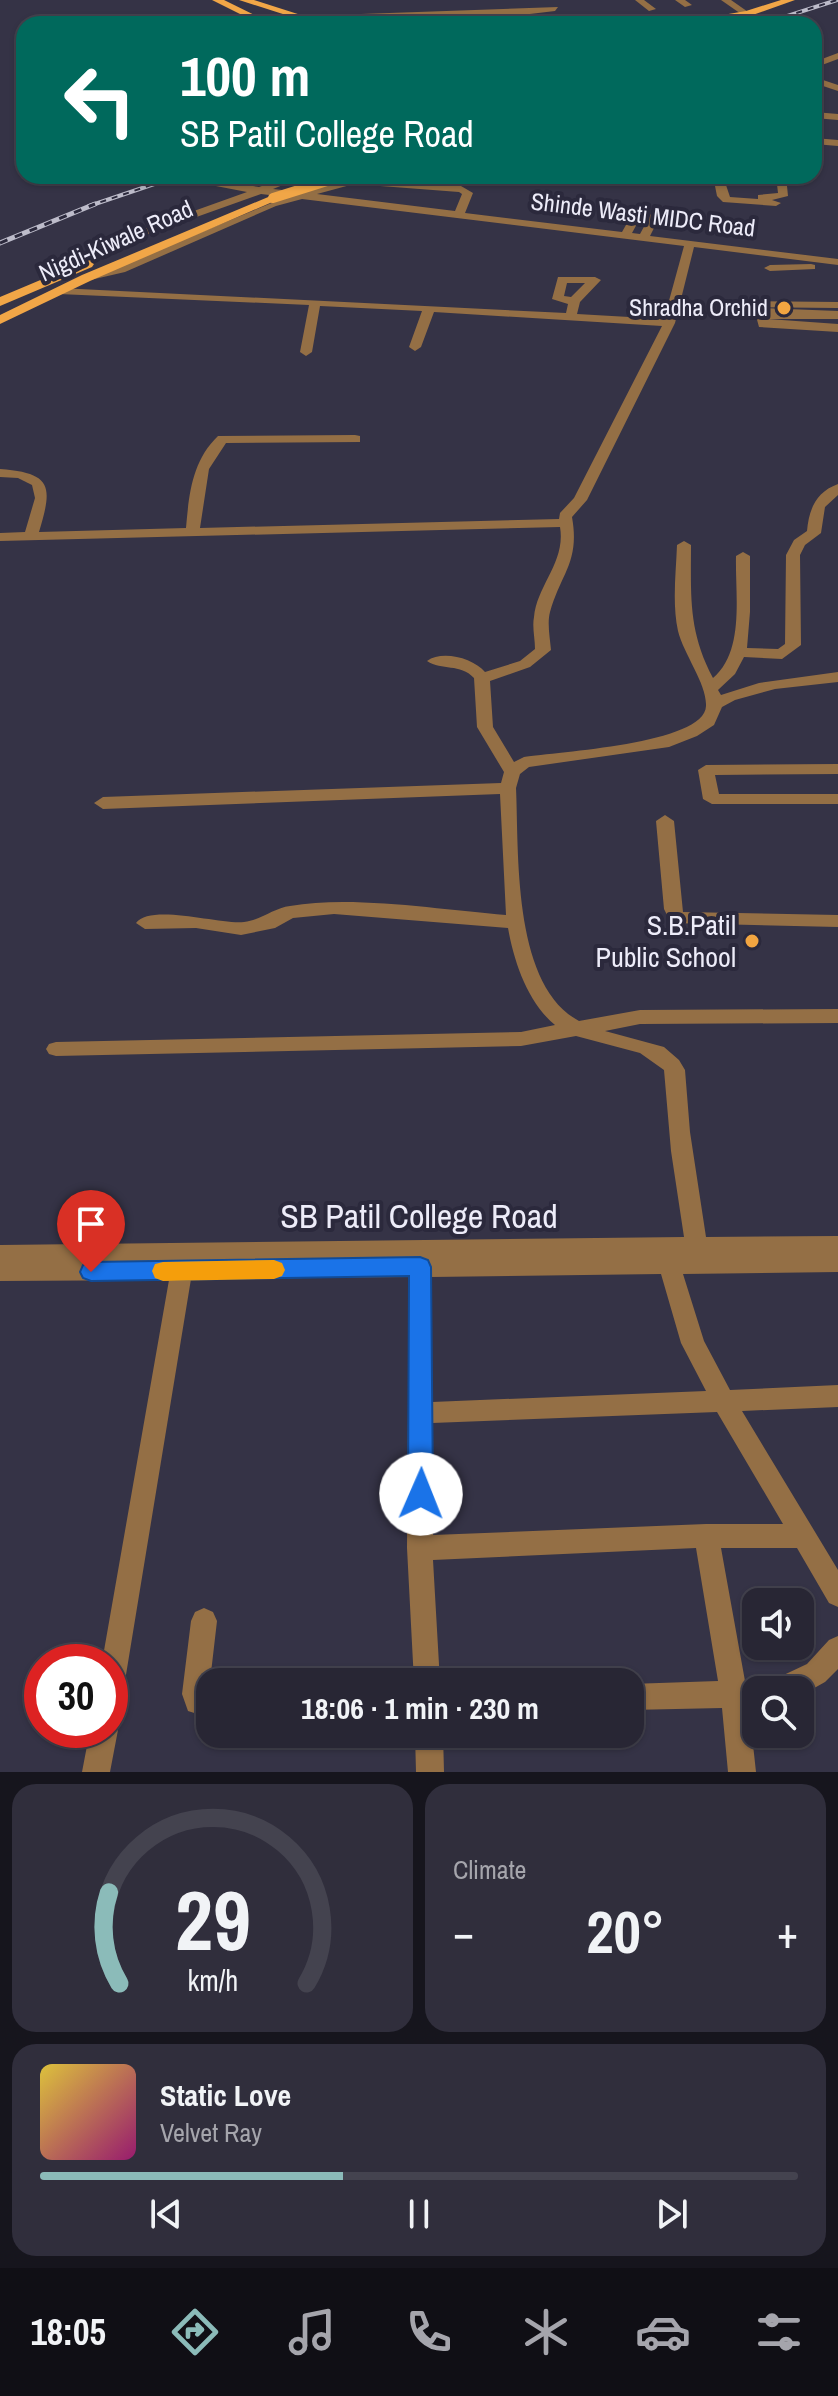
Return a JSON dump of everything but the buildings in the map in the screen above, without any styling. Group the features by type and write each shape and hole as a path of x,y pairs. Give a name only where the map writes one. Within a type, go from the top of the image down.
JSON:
{"main road":[{"path":"217,0 293,16"},
{"path":"733,16 790,0"},
{"path":"246,4 269,16"},
{"path":"246,4 284,16"},
{"name":"Nigdi-Kiwale Road","path":"0,302 82,273 292,184"},
{"name":"Nigdi-Kiwale Road","path":"197,223 324,184"},
{"name":"Nigdi-Kiwale Road","path":"0,320 59,291 82,273"}],"street":[{"path":"531,1 546,0"},
{"path":"639,0 652,9"},
{"path":"725,0 747,14"},
{"path":"514,16 513,13 555,9 531,1"},
{"path":"526,12 531,16"},
{"name":"Shinde Wasti MIDC Road","path":"222,184 299,195 462,209 838,262"},
{"path":"82,273 100,248 275,184"},
{"path":"82,273 121,270 205,231 329,184"},
{"path":"359,196 462,209 468,193 461,189 409,184"},
{"path":"720,184 722,196 727,200 776,203"},
{"path":"730,196 781,197 781,184"},
{"path":"627,232 640,209"},
{"path":"646,234 658,210"},
{"path":"482,678 525,664 543,650 541,615 566,556 569,539 565,516 580,500 669,323 690,243"},
{"path":"770,268 838,268"},
{"path":"59,291 571,315 669,323"},
{"path":"571,315 574,301"},
{"path":"306,352 315,302"},
{"path":"732,303 836,316 737,312 733,310 732,303"},
{"path":"415,347 429,309"},
{"path":"762,316 836,316 767,325 763,324 762,316"},
{"path":"193,531 196,491 204,465 223,439 355,439"},
{"path":"0,473 26,474 42,488 43,496 31,536"},
{"path":"737,652 782,654 793,645 793,555 799,543 814,533 813,514 821,501 838,488"},
{"path":"1,542 31,536 565,523"},
{"path":"684,545 686,633 714,696"},
{"path":"103,803 510,780 524,762 638,747 684,737 711,718 714,696 732,669 741,627 743,556"},
{"path":"435,661 469,664 482,678 485,727 510,780 515,922 525,960 547,1001 556,1015 582,1030 648,1050 670,1062 676,1073 679,1129 697,1256"},
{"path":"714,696 838,677"},
{"path":"838,769 706,770 712,799 838,799"},
{"path":"665,821 673,909 677,918 838,921"},
{"path":"145,923 178,921 241,929 268,923 289,912 334,908 515,922"},
{"path":"56,1049 487,1041 582,1030 617,1019 640,1017 838,1016"},
{"name":"SB Patil College Road","path":"0,1254 420,1267 669,1264 697,1256 838,1245"},
{"name":"SB Patil College Road","path":"0,1272 183,1261 697,1256 838,1263"},
{"path":"118,1644 183,1261"},
{"path":"669,1264 693,1343 724,1402 838,1594"},
{"path":"420,1267 420,1548 426,1668"},
{"path":"422,1413 838,1396"},
{"path":"420,1548 706,1536 803,1536"},
{"path":"706,1536 742,1682"},
{"path":"198,1668 204,1621"},
{"path":"810,1676 838,1649"},
{"path":"644,1697 742,1694"},
{"path":"96,1772 101,1748"},
{"path":"429,1748 430,1772"},
{"path":"742,1772 743,1748"}],"railway":[{"path":"787,16 837,0"},
{"path":"89,206 154,184"},
{"path":"0,243 95,204"}],"slow traffic":[{"path":"163,1271 274,1270"}],"place":[{"name":"Shradha Orchid","path":"784,308"},
{"name":"S.B.Patil Public School","path":"752,941"}],"route":[{"path":"91,1272 420,1267 421,1494"}]}
